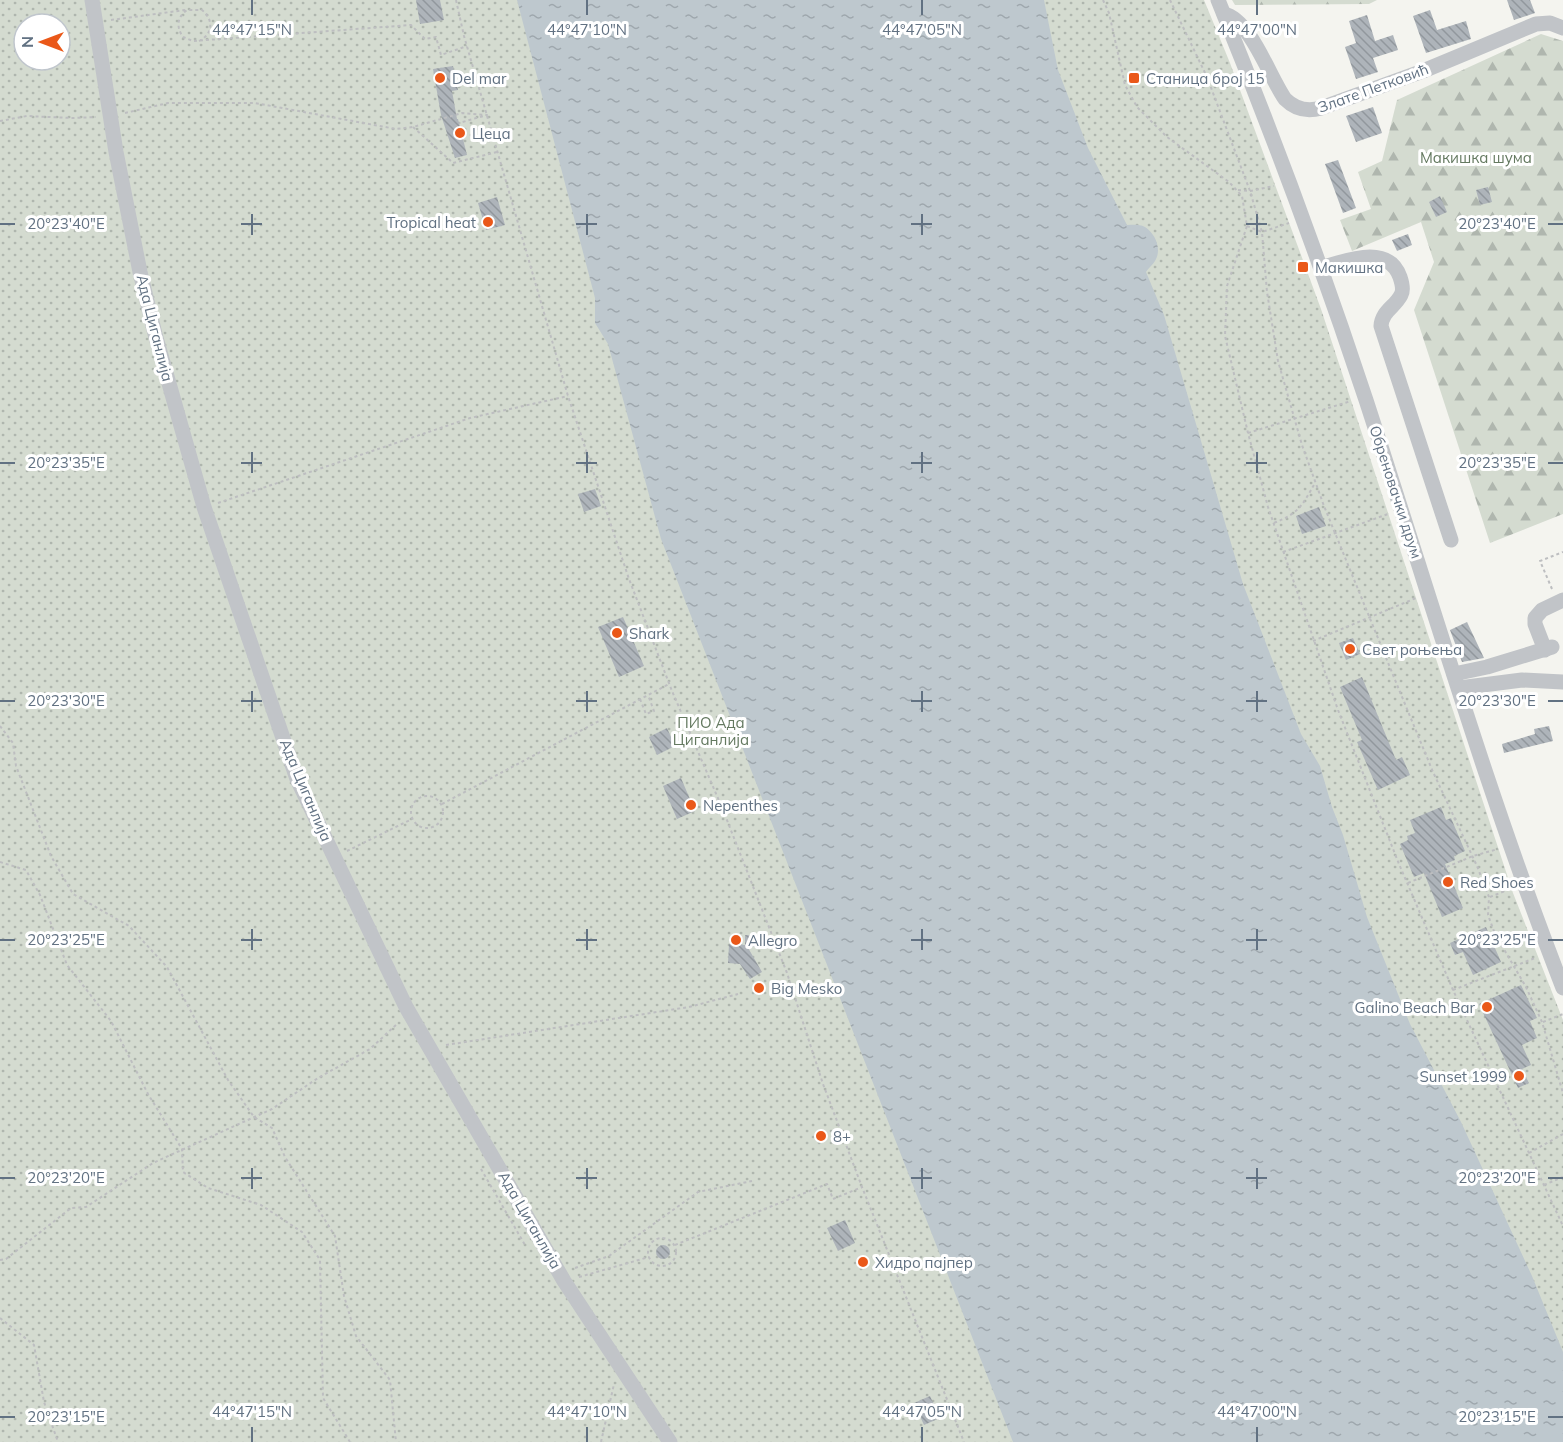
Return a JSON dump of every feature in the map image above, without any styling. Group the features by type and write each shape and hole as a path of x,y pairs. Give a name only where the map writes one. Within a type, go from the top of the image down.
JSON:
{"street":[{"name":"Ада Циганлија","path":"92,0 109,116 140,272 178,421 204,507 297,778 410,1013 620,1379 670,1442"},
{"name":"Злате Петковић","path":"1221,7 1244,29 1285,99 1294,106 1306,110 1321,108 1423,71 1536,24 1550,23 1563,28"},
{"name":"Обреновачки друм","path":"1221,7 1304,219 1524,884 1563,988"},
{"path":"1321,268 1366,256 1387,261 1398,273 1403,292 1383,315 1381,326 1451,540"},
{"path":"1456,681 1487,667 1548,648 1534,624 1534,618 1542,610 1560,601"},
{"path":"1456,681 1563,682"}],"path":[{"path":"456,0 467,46 567,396 629,579 669,684 723,810 788,973 823,1084 964,1442"},
{"path":"1104,0 1125,86 1137,107 1167,137 1238,189 1250,191 1290,183"},
{"path":"1170,0 1207,76 1250,191 1262,232 1271,326 1281,372 1293,418 1315,482 1433,772 1473,856 1489,897 1490,923 1503,951 1526,987 1542,1022 1563,1093"},
{"path":"188,10 178,21 180,32 188,40 411,25 424,39 436,37 441,55 467,46"},
{"path":"96,22 202,10 209,18 211,29 199,41"},
{"path":"0,121 27,116 72,118 109,116 168,104 255,104 396,129 413,127 462,113 488,115"},
{"path":"459,123 488,115"},
{"path":"413,127 453,163 498,152"},
{"path":"1238,189 1244,204 1247,226 1230,272 1225,336 1248,433 1283,552 1338,710 1408,883 1454,990 1563,1226"},
{"path":"1247,226 1262,232 1304,219"},
{"path":"204,507 470,418 567,396"},
{"path":"1248,433 1365,398"},
{"path":"1274,523 1292,516 1315,482"},
{"path":"1283,552 1401,509"},
{"path":"1560,601 1540,561 1563,552"},
{"path":"1313,641 1428,593"},
{"path":"442,804 669,684"},
{"path":"640,699 646,714 654,711 648,695"},
{"path":"0,726 13,743 16,766 51,856 73,894 129,926 167,967 228,1080 254,1117 272,1128 285,1157 334,1236 344,1296 356,1336 390,1380 396,1442"},
{"path":"425,795 435,797 442,804 443,816 437,825 420,827 412,819 413,803 420,797 425,795"},
{"path":"335,857 412,819"},
{"path":"1408,883 1473,856 1511,845"},
{"path":"0,862 26,870 40,895 67,965 111,1021 148,1094 182,1149 183,1172 208,1188 261,1206 302,1232 320,1260 323,1398 350,1442"},
{"path":"1489,897 1524,884"},
{"path":"1454,990 1549,952"},
{"path":"430,1047 689,1008 738,994"},
{"path":"0,1260 6,1259 71,1208 86,1207 153,1163 272,1109 318,1078 370,1049 410,1013"},
{"path":"1542,1022 1563,1014"},
{"path":"1529,1153 1563,1134"},
{"path":"479,1166 526,1247"},
{"path":"1544,1185 1563,1177"},
{"path":"562,1277 609,1256 698,1192 752,1181"},
{"path":"675,1245 826,1184 833,1199 862,1187"},
{"path":"659,1238 668,1239 675,1245 677,1254 672,1263 668,1265 659,1266 649,1257 649,1248 659,1238"},
{"path":"562,1277 649,1257"},
{"path":"0,1318 34,1345 44,1402 58,1442"},
{"path":"620,1379 620,1391"},
{"path":"601,1442 620,1379"}],"green space":[{"name":"ПИО Ада Циганлија","path":"0,0 1204,0 1230,63 1321,309 1513,893 1563,1020 1563,1442 0,1442"},
{"path":"1232,0 1377,0 1369,4 1235,5"},
{"name":"Макишка шума","path":"1541,34 1563,41 1563,514 1490,543 1414,310 1434,262 1421,222 1352,251 1340,220 1371,209 1358,172 1382,161 1397,100"}],"water":[{"path":"517,0 1044,0 1058,70 1088,148 1127,225 1145,227 1157,243 1157,257 1146,272 1164,315 1243,584 1301,734 1320,766 1367,917 1410,1024 1461,1122 1532,1276 1563,1352 1563,1442 1013,1442 661,539 608,344 595,323 595,298"}],"building":[{"path":"416,0 440,0 444,20 420,24"},
{"path":"1507,0 1530,0 1535,13 1514,20"},
{"path":"1430,10 1437,30 1466,21 1471,39 1426,53 1413,16"},
{"path":"1367,15 1375,41 1393,35 1398,50 1373,58 1378,72 1356,79 1345,47 1356,43 1349,21"},
{"path":"453,66 458,90 452,91 467,155 455,158 441,115 433,69"},
{"path":"1373,107 1382,133 1356,142 1346,116"},
{"path":"1338,160 1356,208 1343,213 1325,164"},
{"path":"1488,187 1492,202 1480,205 1476,190"},
{"path":"1440,196 1447,212 1436,217 1429,202"},
{"path":"497,197 505,225 486,230 478,203"},
{"path":"1408,234 1412,245 1397,251 1392,240"},
{"path":"595,489 601,506 584,512 578,494"},
{"path":"1319,507 1326,526 1302,534 1296,516"},
{"path":"623,617 644,666 619,677 598,627"},
{"path":"1467,622 1484,658 1462,662 1450,630"},
{"name":"Свет роњења","path":"1353,638 1360,654 1346,660 1339,643"},
{"path":"1362,677 1396,760 1402,757 1410,775 1378,790 1357,742 1362,740 1340,687"},
{"path":"1549,726 1553,741 1504,753 1502,744 1535,734 1534,729"},
{"path":"667,728 675,746 657,755 649,737"},
{"path":"681,778 695,811 677,819 663,786"},
{"path":"1441,807 1446,820 1451,818 1465,851 1454,856 1455,860 1445,864 1463,908 1442,917 1424,873 1414,877 1400,844 1408,840 1407,836 1415,833 1410,820"},
{"path":"1486,927 1501,962 1473,975 1463,952 1455,955 1450,943"},
{"path":"745,935 761,936 760,947 747,946 762,972 750,979 740,964 728,963 729,944 745,945"},
{"path":"1521,985 1537,1018 1530,1021 1537,1038 1522,1045 1531,1065 1522,1069 1529,1083 1518,1088 1479,1004"},
{"path":"845,1220 855,1243 838,1251 827,1228"},
{"path":"660,1245 666,1245 670,1252 666,1259 660,1259 656,1255 656,1249"},
{"path":"930,1396 940,1418 924,1425 914,1403"}],"place":[{"name":"Del mar","path":"440,78"},
{"name":"Станица број 15","path":"1134,78"},
{"name":"Цеца","path":"460,133"},
{"name":"Tropical heat","path":"488,222"},
{"name":"Макишка","path":"1303,267"},
{"name":"Shark","path":"617,633"},
{"name":"Свет роњења","path":"1350,649"},
{"name":"Nepenthes","path":"691,805"},
{"name":"Red Shoes","path":"1448,882"},
{"name":"Allegro","path":"736,940"},
{"name":"Big Mesko","path":"759,988"},
{"name":"Galino Beach Bar","path":"1487,1007"},
{"name":"Sunset 1999","path":"1519,1076"},
{"name":"8+","path":"821,1136"},
{"name":"Хидро пајпер","path":"863,1262"}]}
